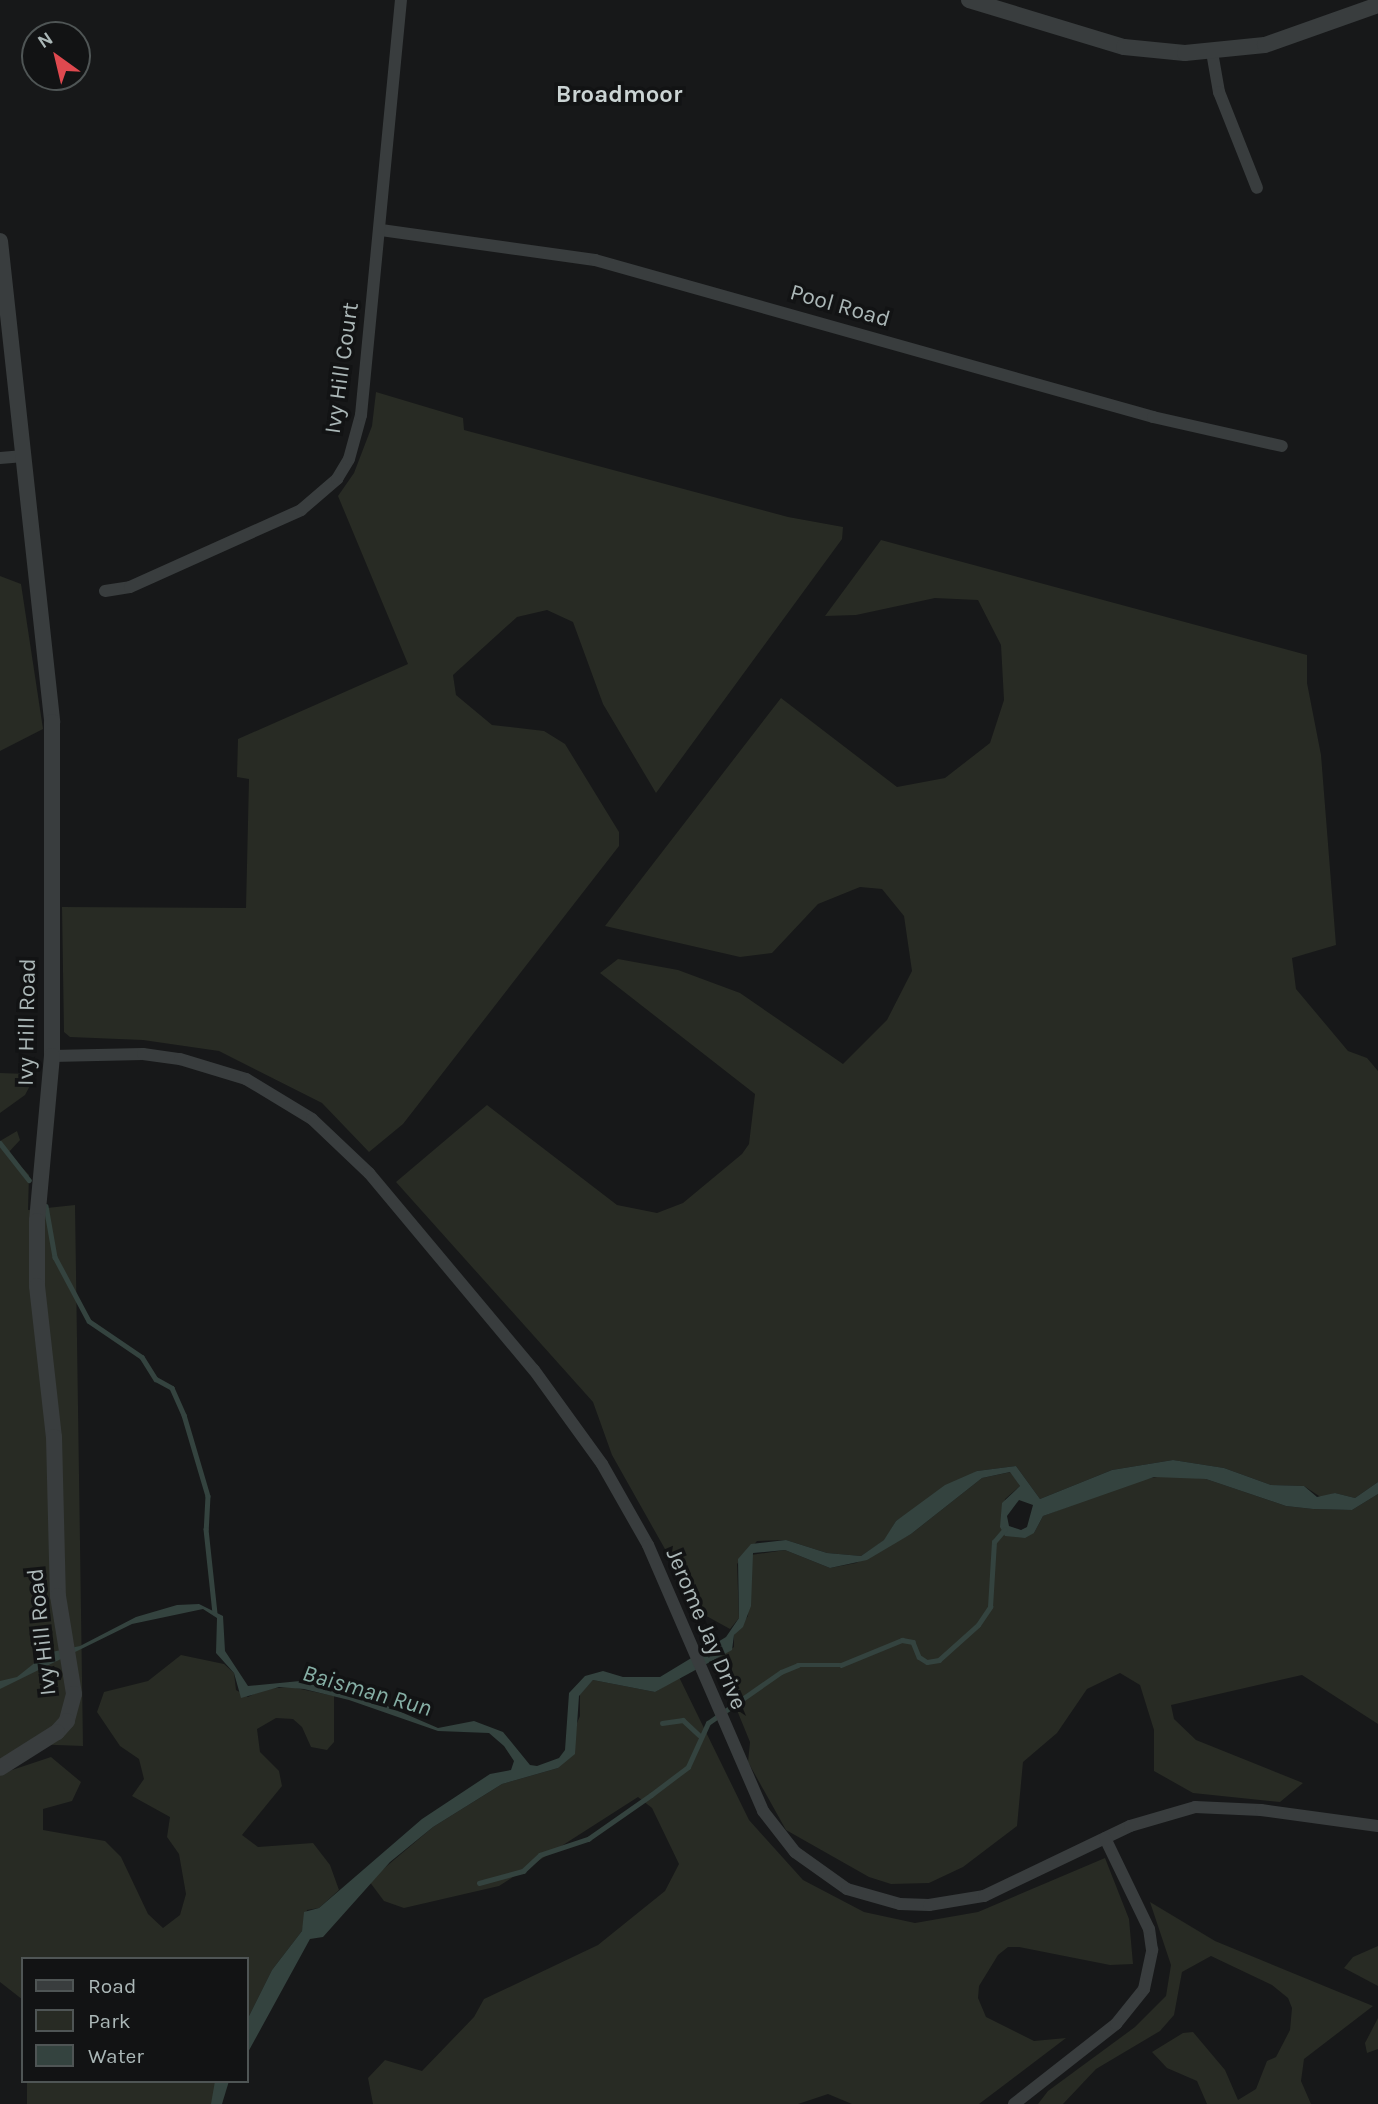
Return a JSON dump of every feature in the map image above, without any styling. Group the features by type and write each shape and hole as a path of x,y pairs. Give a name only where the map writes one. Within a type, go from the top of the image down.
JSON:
{"street":[{"name":"Ivy Hill Court","path":"105,591 130,587 301,510 337,479 349,459 361,415 381,230 401,0"},
{"path":"969,0 1124,47 1212,52 1299,36 1378,5"},
{"path":"1212,52 1219,92 1257,188"},
{"name":"Pool Road","path":"381,230 539,249 629,268 1153,417 1282,446"},
{"name":"Ivy Hill Road","path":"0,241 51,722 52,1056 37,1221 37,1286 54,1437 58,1597 74,1694 67,1721 43,1744 0,1768"},
{"path":"0,458 24,456"},
{"name":"Jerome Jay Drive","path":"52,1056 142,1054 212,1067 281,1097 339,1142 572,1419 648,1545 732,1745 777,1833 818,1872 871,1898 929,1905 984,1896 1161,1814 1195,1807 1261,1810 1378,1826"},
{"path":"1014,2104 1116,2024 1144,1989 1152,1950 1149,1929 1105,1838"}],"green space":[{"path":"376,392 463,418 464,430 788,517 843,527 842,539 656,793 603,704 573,622 547,610 517,617 453,675 456,695 492,725 544,731 565,744 619,832 619,846 403,1124 369,1152 322,1103 219,1051 143,1040 70,1037 64,1032 62,907 246,908 249,779 237,777 238,739 408,664 338,496 354,473 372,426"},
{"path":"881,540 1307,655 1307,683 1321,755 1336,945 1292,958 1296,989 1348,1051 1367,1058 1378,1071 1378,1482 1355,1498 1335,1493 1322,1498 1304,1486 1271,1485 1224,1468 1173,1460 1112,1470 1040,1499 1016,1466 977,1471 896,1521 885,1540 861,1556 827,1553 786,1540 757,1541 737,1564 739,1618 730,1629 701,1613 612,1455 593,1402 396,1182 487,1105 617,1205 657,1213 683,1203 742,1154 749,1144 755,1094 600,973 618,959 678,970 740,993 843,1064 887,1020 912,971 904,916 882,889 860,887 818,904 772,953 740,957 605,926 781,698 897,787 945,778 990,743 1004,700 1001,645 978,600 935,598 856,615 825,616"},
{"path":"0,576 21,584 43,729 0,751"},
{"path":"0,1073 27,1074 33,1080 25,1095 0,1113"},
{"path":"17,1131 20,1140 8,1153 29,1175 28,1210 75,1205 83,1746 30,1744 0,1761 0,1141"},
{"path":"1011,1472 1020,1486 1005,1499 1002,1532 1034,1533 1043,1516 1139,1480 1169,1475 1206,1479 1286,1506 1313,1509 1352,1510 1378,1494 1378,1724 1302,1675 1171,1705 1174,1719 1196,1740 1303,1783 1280,1802 1193,1793 1154,1771 1154,1730 1140,1685 1120,1673 1087,1689 1057,1733 1023,1762 1017,1826 963,1867 929,1883 891,1884 869,1877 786,1830 748,1762 750,1742 716,1659 734,1647 734,1635 748,1616 751,1555 785,1550 830,1568 856,1563 911,1534 982,1478"},
{"path":"181,1655 224,1664 234,1673 236,1690 248,1697 264,1689 291,1687 334,1696 334,1742 327,1750 311,1747 302,1727 293,1719 276,1718 257,1729 260,1752 279,1771 282,1786 242,1835 258,1847 313,1843 330,1865 339,1890 319,1908 307,1910 302,1931 272,1970 248,2018 248,1957 21,1957 21,1998 0,1982 0,1774 51,1757 81,1782 72,1801 43,1809 43,1830 105,1841 121,1857 148,1914 163,1928 180,1915 186,1894 179,1854 167,1837 170,1817 132,1796 144,1779 139,1759 120,1746 97,1712 104,1692 148,1681"},
{"path":"679,1677 749,1820 803,1880 864,1912 915,1923 978,1912 1105,1858 1129,1919 1133,1964 1110,1965 1019,1947 1008,1947 998,1955 979,1986 978,1998 986,2017 1034,2041 1066,2038 979,2104 852,2104 828,2094 798,2104 373,2104 368,2078 385,2060 422,2071 474,2017 484,1999 598,1945 665,1891 679,1864 652,1808 638,1797 499,1886 404,1908 384,1901 369,1881 433,1827 502,1784 558,1768 580,1716 580,1694 593,1680 655,1692"},
{"path":"1150,1902 1215,1941 1373,2006 1304,2059 1301,2081 1311,2104 1207,2104 1197,2081 1167,2068 1152,2052 1183,2033 1193,2032 1225,2070 1238,2100 1256,2089 1267,2061 1276,2057 1290,2030 1292,2008 1288,1998 1272,1985 1211,1956 1182,1972 1174,2015 1160,2031 1096,2069 1063,2104 1038,2104 1048,2091 1135,2027 1166,1996 1171,1965"},
{"path":"1378,1946 1378,1986 1344,1968 1353,1957"},
{"path":"1378,2018 1378,2049 1367,2053 1365,2043"},
{"path":"27,2083 215,2083 215,2104 27,2104"}],"water":[{"path":"1173,1460 1224,1468 1271,1485 1304,1486 1317,1497 1335,1493 1355,1498 1378,1482 1378,1494 1352,1510 1286,1506 1206,1479 1154,1477 1043,1516 1034,1533 1025,1538 1005,1536 1000,1527 1002,1503 1020,1486 1010,1472 982,1478 911,1534 867,1560 830,1568 785,1550 753,1553 751,1606 743,1627 734,1635 732,1650 655,1692 593,1680 579,1696 575,1754 558,1768 502,1784 433,1827 390,1862 323,1937 310,1939 248,2052 248,2018 272,1970 302,1931 304,1912 319,1908 422,1819 490,1774 511,1770 514,1761 504,1746 489,1733 438,1731 349,1700 304,1689 279,1687 241,1698 234,1673 216,1653 217,1618 203,1609 132,1624 0,1689 0,1681 17,1677 47,1653 80,1646 136,1617 177,1605 199,1604 223,1616 225,1651 248,1686 300,1681 387,1706 438,1728 474,1721 503,1732 530,1765 537,1766 559,1758 565,1750 569,1693 585,1676 603,1671 623,1677 660,1677 726,1637 739,1618 738,1559 751,1544 786,1540 827,1553 861,1556 884,1540 896,1521 945,1485 977,1471 1016,1466 1040,1499 1112,1470","holes":["1019,1500 1033,1505 1027,1527 1021,1530 1009,1526 1007,1516"]},
{"path":"215,2083 228,2083 222,2104 211,2104"}],"waterway":[{"path":"0,1143 29,1180"},
{"path":"46,1206 55,1257 89,1321 142,1357 156,1379 172,1388 184,1415 208,1496 206,1529 215,1613"},
{"path":"479,1883 523,1871 540,1855 588,1839 651,1795 688,1767 708,1723 781,1672 798,1665 841,1665 902,1640 913,1642 919,1657 927,1662 939,1660 978,1625 990,1607 994,1542 1004,1530"},
{"path":"662,1723 683,1720 699,1735"}],"district":[{"name":"Broadmoor","path":"619,95"}],"water label":[{"name":"Baisman Run","path":"367,1691"}]}
